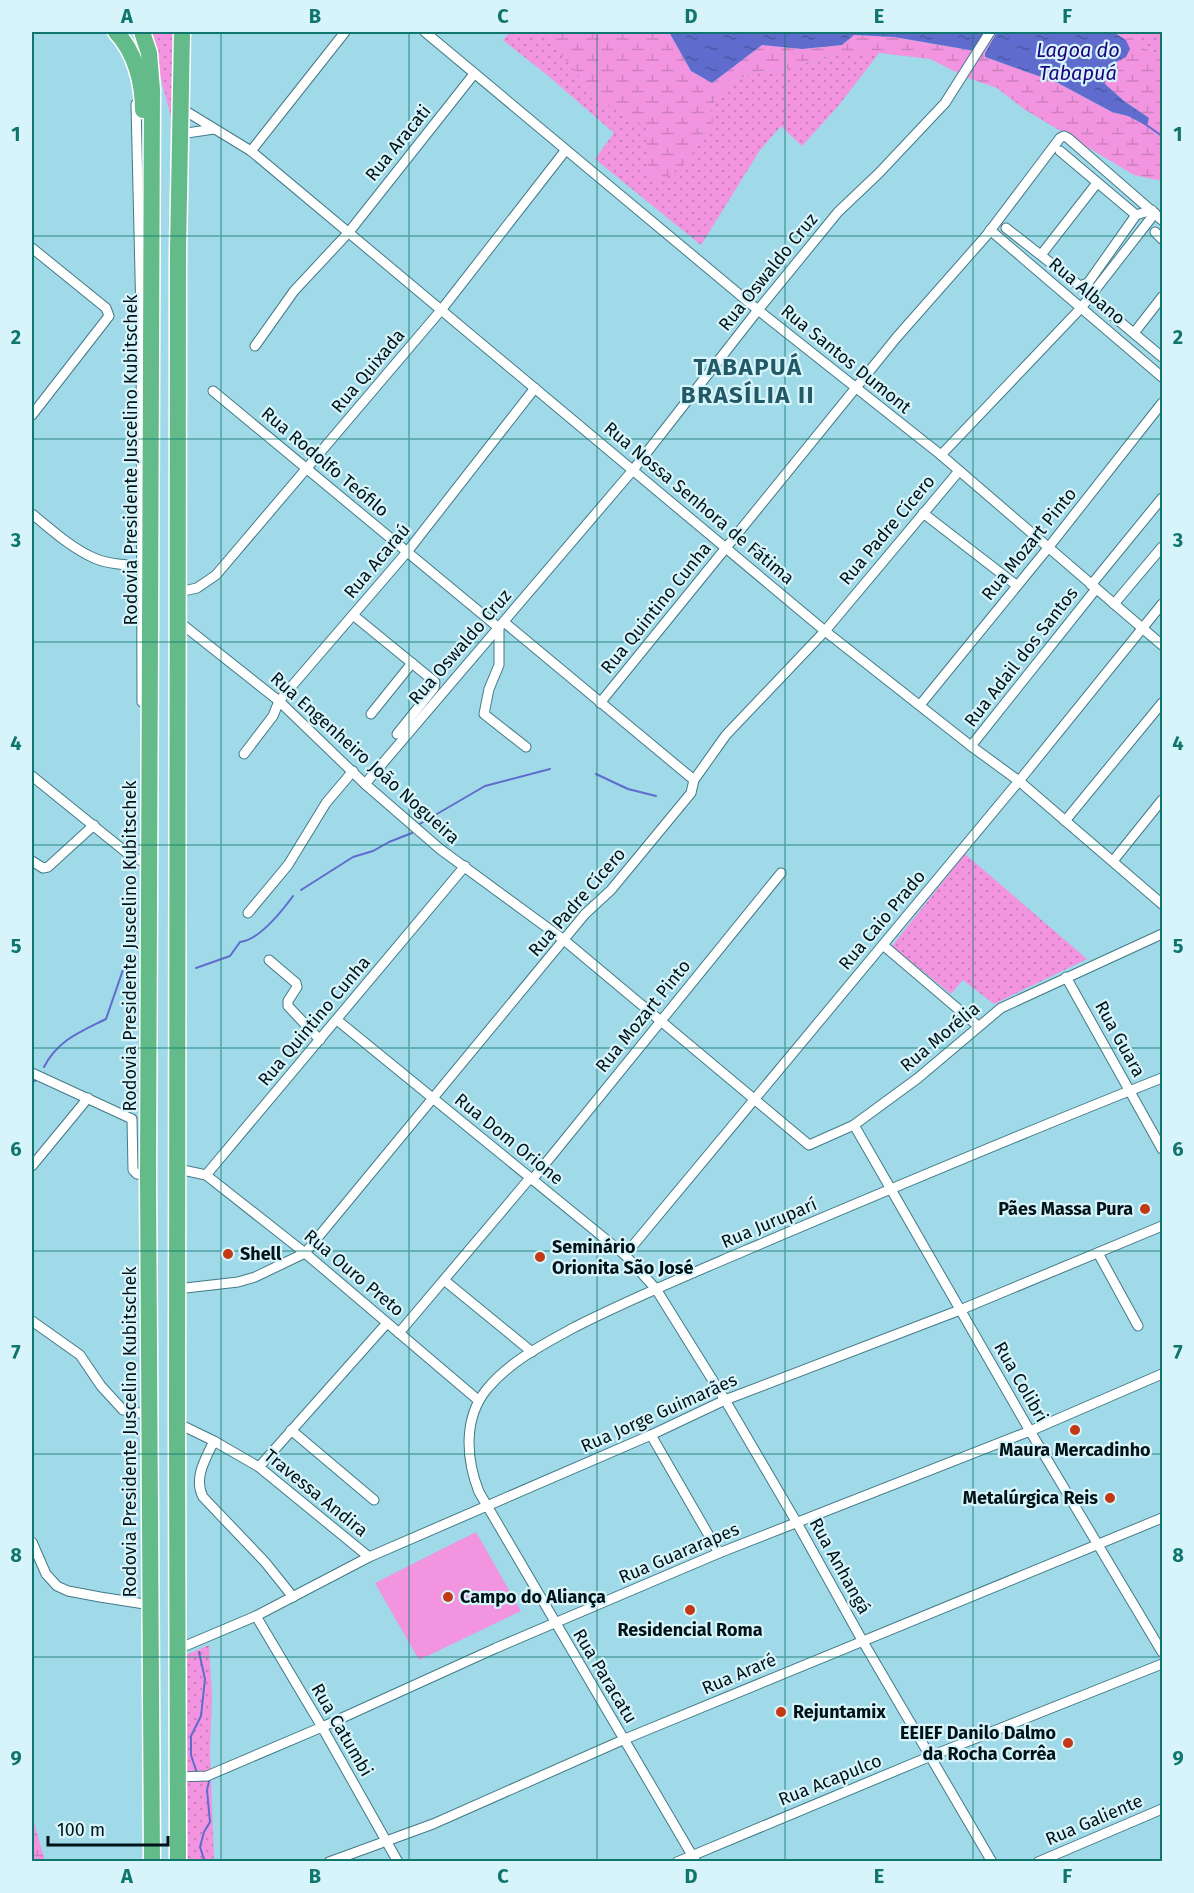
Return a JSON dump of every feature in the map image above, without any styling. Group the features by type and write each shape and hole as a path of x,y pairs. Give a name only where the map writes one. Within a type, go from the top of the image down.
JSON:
{"highway":[{"path":"116,32 126,43 139,77 143,104 145,214 151,266"},
{"name":"Rodovia Presidente Juscelino Kubitschek","path":"142,32 149,53 152,81 145,863 149,1001 152,1862"},
{"path":"178,1862 179,107 182,32"}],"street":[{"path":"250,151 345,32"},
{"name":"Rua Santos Dumont","path":"425,32 758,310 940,455 1162,645"},
{"name":"Rua Oswaldo Cruz","path":"365,784 633,470 838,212 879,173 945,103 990,32"},
{"path":"32,514 76,548 95,559 146,566 139,170 134,60"},
{"name":"Rua Aracati","path":"255,346 294,291 349,232 474,74"},
{"name":"Rua Nossa Senhora de Fátima","path":"179,107 250,151 825,631 1019,781 1162,904"},
{"path":"180,134 214,129"},
{"name":"Rua Quintino Cunha","path":"600,703 897,337 990,230 1060,138 1064,136 1068,138 1156,214"},
{"name":"Rua Quixada","path":"178,592 197,588 216,575 442,309 566,151"},
{"path":"1060,152 1136,215 1156,214"},
{"path":"1041,255 1097,183"},
{"name":"Rua Padre Cícero","path":"940,455 1081,308 1156,214"},
{"path":"1006,228 1080,286 1084,286 1136,215"},
{"name":"Rua Albano","path":"990,230 1162,377"},
{"path":"32,248 106,308 109,313 108,318 32,415"},
{"path":"1134,333 1162,297"},
{"path":"1100,305 1162,357"},
{"name":"Rua Acaraú","path":"244,754 273,716 279,701 407,552 535,388"},
{"name":"Rua Rodolfo Teófilo","path":"213,391 407,552 600,703 694,780"},
{"name":"Rua Mozart Pinto","path":"920,705 1162,403"},
{"name":"Rua Padre Cícero","path":"177,1289 238,1282 255,1277 304,1253 585,914 611,890 691,794 694,780 726,735 825,631 958,471"},
{"name":"Rua Adail dos Santos","path":"971,746 1162,498"},
{"path":"923,513 1016,585"},
{"path":"1114,604 1162,547"},
{"name":"Rua Caio Prado","path":"625,1255 1019,781 1162,604"},
{"path":"352,615 435,682 436,685 397,734"},
{"name":"Rua Engenheiro João Nogueira","path":"178,621 279,701 365,784 440,849 564,940 755,1098"},
{"path":"501,625 499,665 489,689 484,714 526,747"},
{"path":"371,714 412,663"},
{"path":"1065,821 1162,703"},
{"path":"248,913 288,865 326,803 353,771"},
{"path":"32,776 132,857 145,863"},
{"path":"1113,861 1162,800"},
{"path":"32,861 43,868 48,867 94,825"},
{"name":"Rua Quintino Cunha","path":"206,1175 465,866"},
{"name":"Rua Mozart Pinto","path":"399,1333 531,1179 781,873"},
{"name":"Rua Morélia","path":"755,1098 809,1145 854,1125 918,1078 1001,1008 1162,934"},
{"path":"883,945 978,1026"},
{"path":"269,960 296,983 297,987 288,1001 288,1006 320,1040"},
{"name":"Rua Guara","path":"1066,977 1162,1149"},
{"name":"Rua Dom Orione","path":"337,1020 625,1255 656,1289"},
{"path":"32,1073 132,1119 133,1170 137,1174 148,1177"},
{"name":"Rua Juruparí","path":"487,1507 473,1476 469,1454 470,1425 478,1400 500,1375 547,1342 598,1315 656,1289 892,1188 1162,1078"},
{"path":"32,1166 88,1098"},
{"name":"Rua Colibri","path":"854,1125 1030,1431 1162,1653"},
{"path":"178,1169 206,1175"},
{"name":"Rua Ouro Preto","path":"206,1175 304,1253 478,1400"},
{"name":"Rua Jorge Guimarães","path":"178,1649 256,1616 369,1557 651,1436 725,1400 960,1310 1162,1226"},
{"path":"1098,1252 1138,1326"},
{"path":"444,1280 532,1352"},
{"name":"Rua Anhangá","path":"656,1289 725,1400 992,1862"},
{"path":"32,1320 80,1355 101,1386 123,1410 150,1415"},
{"path":"259,1467 387,1323"},
{"name":"Rua Guararapes","path":"177,1777 207,1776 719,1552 1030,1431 1162,1374"},
{"name":"Travessa Andira","path":"177,1423 259,1467 369,1557"},
{"path":"291,1430 374,1500"},
{"path":"651,1436 719,1552"},
{"path":"214,1441 200,1473 199,1487 202,1497 264,1562 293,1597"},
{"name":"Rua Paracatu","path":"487,1507 694,1858"},
{"name":"Rua Araré","path":"329,1862 433,1824 625,1739 1162,1518"},
{"path":"32,1542 45,1574 57,1586 68,1591 151,1605"},
{"name":"Rua Catumbi","path":"256,1616 399,1862"},
{"name":"Rua Acapulco","path":"677,1862 694,1858 931,1756 1162,1664"},
{"name":"Rua Galiente","path":"1038,1862 1162,1809"}],"green space":[{"path":"149,32 175,32 173,125"},
{"path":"510,32 549,32 570,65 646,128 648,146 688,162 702,135 713,121 711,110 719,92 727,84 755,72 786,69 837,53 879,53 839,105 802,146 781,126 760,150 701,245 595,159 614,133 503,40"},
{"path":"549,32 669,32 691,71 712,83 762,45 802,49 842,45 854,35 894,37 974,51 985,32 997,32 985,57 1058,83 1112,112 1128,116 1147,125 1149,118 1124,101 1105,84 1107,70 1118,62 1126,40 1113,32 1127,32 1139,46 1162,56 1162,181 1134,175 1024,109 997,88 968,78 930,59 879,53 837,53 786,69 755,72 727,84 719,92 711,110 713,121 702,135 688,162 660,181 648,170 646,128 614,109 598,95 567,61"},
{"path":"1127,32 1162,32 1162,56 1139,46"},
{"path":"965,854 1087,959 994,1004 963,980 951,994 892,946"},
{"name":"Campo do Aliança","path":"476,1532 521,1611 419,1660 375,1583"},
{"path":"209,1645 212,1696 210,1752 214,1861 186,1862 186,1655"},
{"path":"32,1816 45,1861 32,1861"}],"water":[{"name":"Lagoa do Tabapuá","path":"669,32 985,32 975,51 894,37 854,35 842,45 802,49 762,45 712,83 691,71"},
{"name":"Lagoa do Tabapuá","path":"997,32 1113,32 1126,40 1130,49 1126,57 1107,69 1105,84 1124,101 1149,118 1147,126 1128,116 1112,112 1058,83 985,57"}],"waterway":[{"path":"1145,124 1162,136"},
{"path":"418,825 485,786 550,769"},
{"path":"596,774 628,789 656,796"},
{"path":"301,890 353,857 373,851 412,833"},
{"path":"196,968 230,956 240,942 255,936 270,924 293,896"},
{"path":"44,1067 63,1043 106,1019 125,964"},
{"path":"32,1082 39,1079"},
{"path":"197,1773 191,1755 191,1736 201,1716 205,1679 199,1652"},
{"path":"205,1862 200,1847 204,1832 210,1822 207,1790 210,1777"}],"place":[{"name":"Pães Massa Pura","path":"1145,1209"},
{"name":"Shell","path":"228,1254"},
{"name":"Seminário Orionita São José","path":"540,1257"},
{"name":"Maura Mercadinho","path":"1075,1430"},
{"name":"Metalúrgica Reis","path":"1110,1498"},
{"name":"Campo do Aliança","path":"448,1597"},
{"name":"Residencial Roma","path":"690,1610"},
{"name":"Rejuntamix","path":"781,1712"},
{"name":"EEIEF Danilo Dalmo da Rocha Corrêa","path":"1068,1743"}],"district":[{"name":"TABAPUÁ BRASÍLIA II","path":"748,381"}]}
